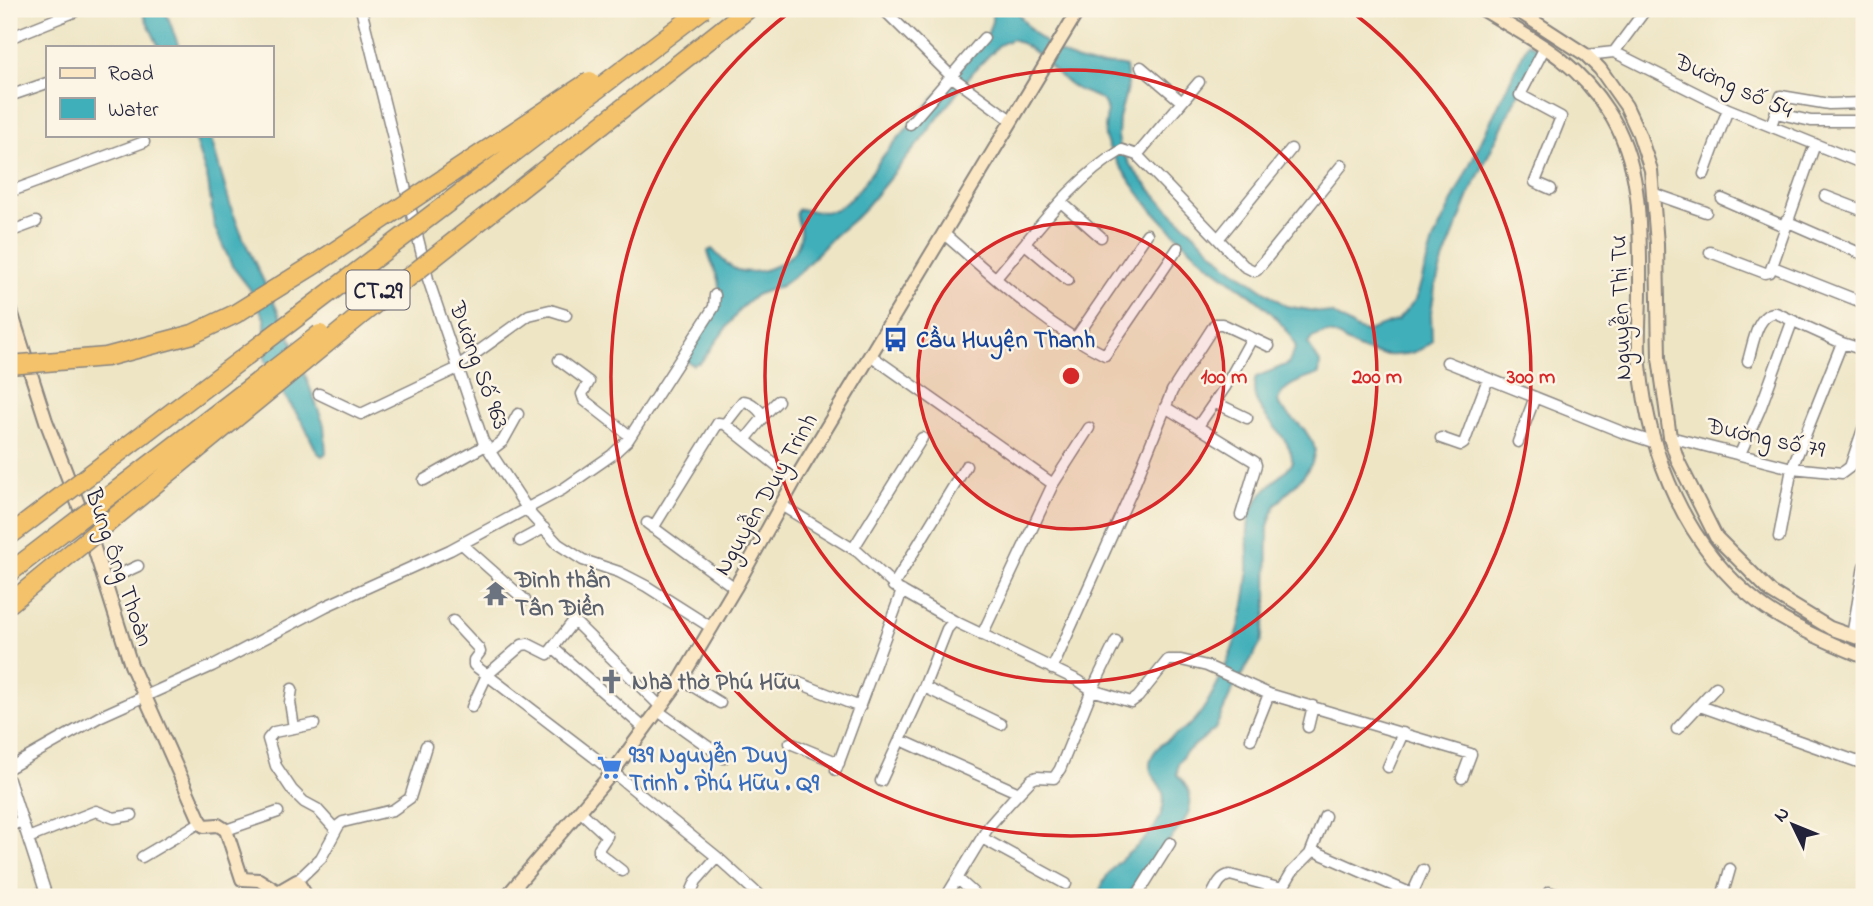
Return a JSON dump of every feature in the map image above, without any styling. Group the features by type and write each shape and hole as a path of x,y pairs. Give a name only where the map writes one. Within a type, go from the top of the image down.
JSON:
{"highway":[{"path":"9,365 106,357 193,334 235,314 317,263 700,9"},
{"name":"CT.29","path":"9,536 700,9"},
{"path":"9,604 361,315 748,9"},
{"name":"CT.29","path":"9,573 748,9"}],"street":[{"name":"Đường Số 963","path":"361,9 428,279 475,421 488,448 527,508 558,544 583,560 619,572 646,586 712,628"},
{"path":"883,9 952,76 1011,120"},
{"name":"Nguyễn Duy Trinh","path":"506,897 612,773 681,679 735,589 780,505 1079,9"},
{"name":"Nguyễn Thị Tư","path":"1482,9 1545,47 1586,80 1609,113 1624,142 1634,173 1640,246 1640,364 1653,442 1678,503 1715,561 1761,605 1826,642 1864,657"},
{"name":"Nguyễn Thị Tư","path":"1515,9 1587,55 1626,106 1639,134 1651,170 1657,244 1659,358 1670,437 1678,461 1716,537 1770,592 1830,628 1858,638"},
{"path":"1587,55 1614,52 1646,9"},
{"path":"9,38 74,12"},
{"path":"910,124 984,38"},
{"path":"1545,47 1520,95 1561,117 1535,182 1550,189"},
{"name":"Đường số 54","path":"1614,52 1728,109 1864,164"},
{"path":"1141,67 1182,102"},
{"path":"1137,155 1199,82"},
{"path":"9,96 46,83"},
{"path":"1771,126 1781,96 1829,104 1864,103"},
{"path":"1703,173 1728,109"},
{"path":"1776,113 1811,121 1864,121"},
{"path":"9,192 144,142"},
{"path":"1710,252 1768,273 1773,267 1785,224 1815,144"},
{"path":"1218,239 1291,149"},
{"path":"996,278 1061,202 1104,161 1122,150 1137,155 1248,270 1257,270 1342,165"},
{"path":"1652,193 1706,212"},
{"path":"1825,196 1864,211"},
{"path":"1723,199 1864,255"},
{"path":"1061,202 1101,237"},
{"path":"9,232 36,222"},
{"path":"943,233 1027,305 1105,355 1178,248"},
{"path":"1075,338 1147,234"},
{"path":"1026,244 1068,280"},
{"path":"1773,267 1864,303"},
{"path":"9,768 101,716 212,666 326,606 461,544 563,489 612,455 631,436 714,307 715,295"},
{"name":"Bưng Ông Thoàn","path":"9,305 46,421 105,581 131,665 201,822"},
{"path":"319,394 361,414 458,367 529,315 550,310 566,315"},
{"path":"1748,361 1765,315 1776,313 1864,350"},
{"path":"1740,454 1792,322"},
{"path":"1052,669 1133,488 1165,407 1215,324 1222,324 1269,346"},
{"path":"1198,426 1252,338"},
{"path":"1779,537 1792,468 1842,343"},
{"path":"870,355 1053,484"},
{"path":"559,360 589,382 582,394 584,400 631,436"},
{"path":"1447,362 1653,442"},
{"path":"1441,438 1461,445 1464,443 1488,379"},
{"path":"1518,442 1535,397"},
{"path":"725,424 743,401 747,401 764,415"},
{"path":"745,440 778,401"},
{"path":"1214,402 1247,418"},
{"path":"1165,407 1251,458 1256,465 1241,515"},
{"path":"424,480 503,442 517,414"},
{"path":"735,589 650,526 716,425 720,423 725,424 795,480"},
{"name":"Đường số 79","path":"1670,437 1792,468 1842,473 1847,471 1864,426"},
{"path":"982,635 1053,484 1089,429"},
{"path":"853,549 922,438"},
{"path":"790,743 837,766 860,707 897,589 967,466"},
{"path":"780,505 853,549 897,589 954,621 1092,690 1131,702 1168,660 1181,660 1241,681 1267,698 1312,708 1401,739 1471,754 1464,774"},
{"path":"520,541 544,528"},
{"path":"461,544 525,600"},
{"path":"105,581 138,566"},
{"path":"1858,638 1864,566"},
{"path":"453,621 479,649 480,652 473,663 717,857 761,897"},
{"path":"881,781 925,687 947,629 954,621"},
{"path":"472,707 487,675 524,643 548,654 572,623 576,623 659,709 724,758"},
{"path":"946,897 989,826 1032,779 1054,778 1060,769 1092,690 1116,642"},
{"path":"553,648 645,729"},
{"path":"681,679 720,703"},
{"path":"794,681 860,707"},
{"path":"925,687 1001,724"},
{"path":"1677,729 1716,687"},
{"path":"292,689 290,702 294,728"},
{"path":"1251,738 1267,698"},
{"path":"1700,706 1864,764"},
{"path":"1309,725 1312,708"},
{"path":"314,724 274,732 268,739 276,766 298,797 317,809 336,830"},
{"path":"1388,767 1401,739"},
{"path":"901,740 1019,793"},
{"path":"142,857 201,822 207,827 218,825 226,830 240,876 245,880 259,880 276,895 297,881 321,858 343,822 393,810 410,798 414,793 426,746"},
{"path":"9,780 47,897"},
{"path":"28,838 96,811 114,818 132,815"},
{"path":"580,811 607,836 599,848 599,853 622,871"},
{"path":"226,830 278,812"},
{"path":"1282,889 1289,876 1307,859 1325,816"},
{"path":"9,826 22,821"},
{"path":"982,838 1066,884"},
{"path":"1136,897 1170,843"},
{"path":"1312,850 1410,893 1423,870"},
{"path":"689,897 696,881 717,857"},
{"path":"1722,897 1730,869"},
{"path":"1211,897 1219,881 1230,875 1301,897"},
{"path":"958,879 978,897"},
{"path":"297,881 307,897"},
{"path":"1549,892 1566,897"}],"water":[{"path":"141,9 165,9 179,46 159,46"},
{"path":"992,9 1016,9 1039,37 1071,58 1094,65 1126,67 1128,85 1119,118 1120,147 1132,168 1160,201 1226,264 1286,306 1333,314 1365,332 1398,320 1416,299 1433,241 1528,43 1540,49 1470,193 1443,261 1431,313 1432,341 1407,354 1386,355 1358,348 1332,334 1326,333 1312,338 1308,344 1320,363 1319,374 1290,386 1278,400 1280,407 1304,429 1315,450 1312,463 1304,475 1275,506 1268,526 1267,606 1261,643 1232,691 1215,729 1185,753 1178,764 1177,775 1187,787 1190,798 1185,820 1127,897 1098,897 1108,874 1146,838 1158,820 1164,797 1151,772 1152,757 1160,745 1197,717 1222,675 1234,644 1245,602 1251,513 1263,493 1292,464 1291,452 1286,442 1262,412 1254,390 1256,377 1288,364 1296,347 1270,311 1198,256 1152,210 1108,145 1105,137 1107,114 1103,101 1075,88 1022,43 1012,39 999,45 972,73 861,213 834,236 800,272 781,286 756,295 741,308 701,362 693,365 687,361 718,299 718,279 708,251 712,249 730,266 746,272 766,270 784,261 797,247 800,238 796,212 799,209 820,212 835,210 854,195 888,150 987,36 992,21"},
{"path":"193,136 210,136 231,208 293,343 324,425 326,453 322,456 277,385 265,360 265,320 250,289 232,266 214,226 208,181"}],"place":[{"name":"Cầu Huyện Thanh","path":"896,339"},
{"name":"Đình thần Tân Điền","path":"495,593"},
{"name":"Nhà thờ Phú Hữu","path":"612,681"},
{"name":"939 Nguyễn Duy Trinh . Phú Hữu . Q9","path":"609,768"}]}
